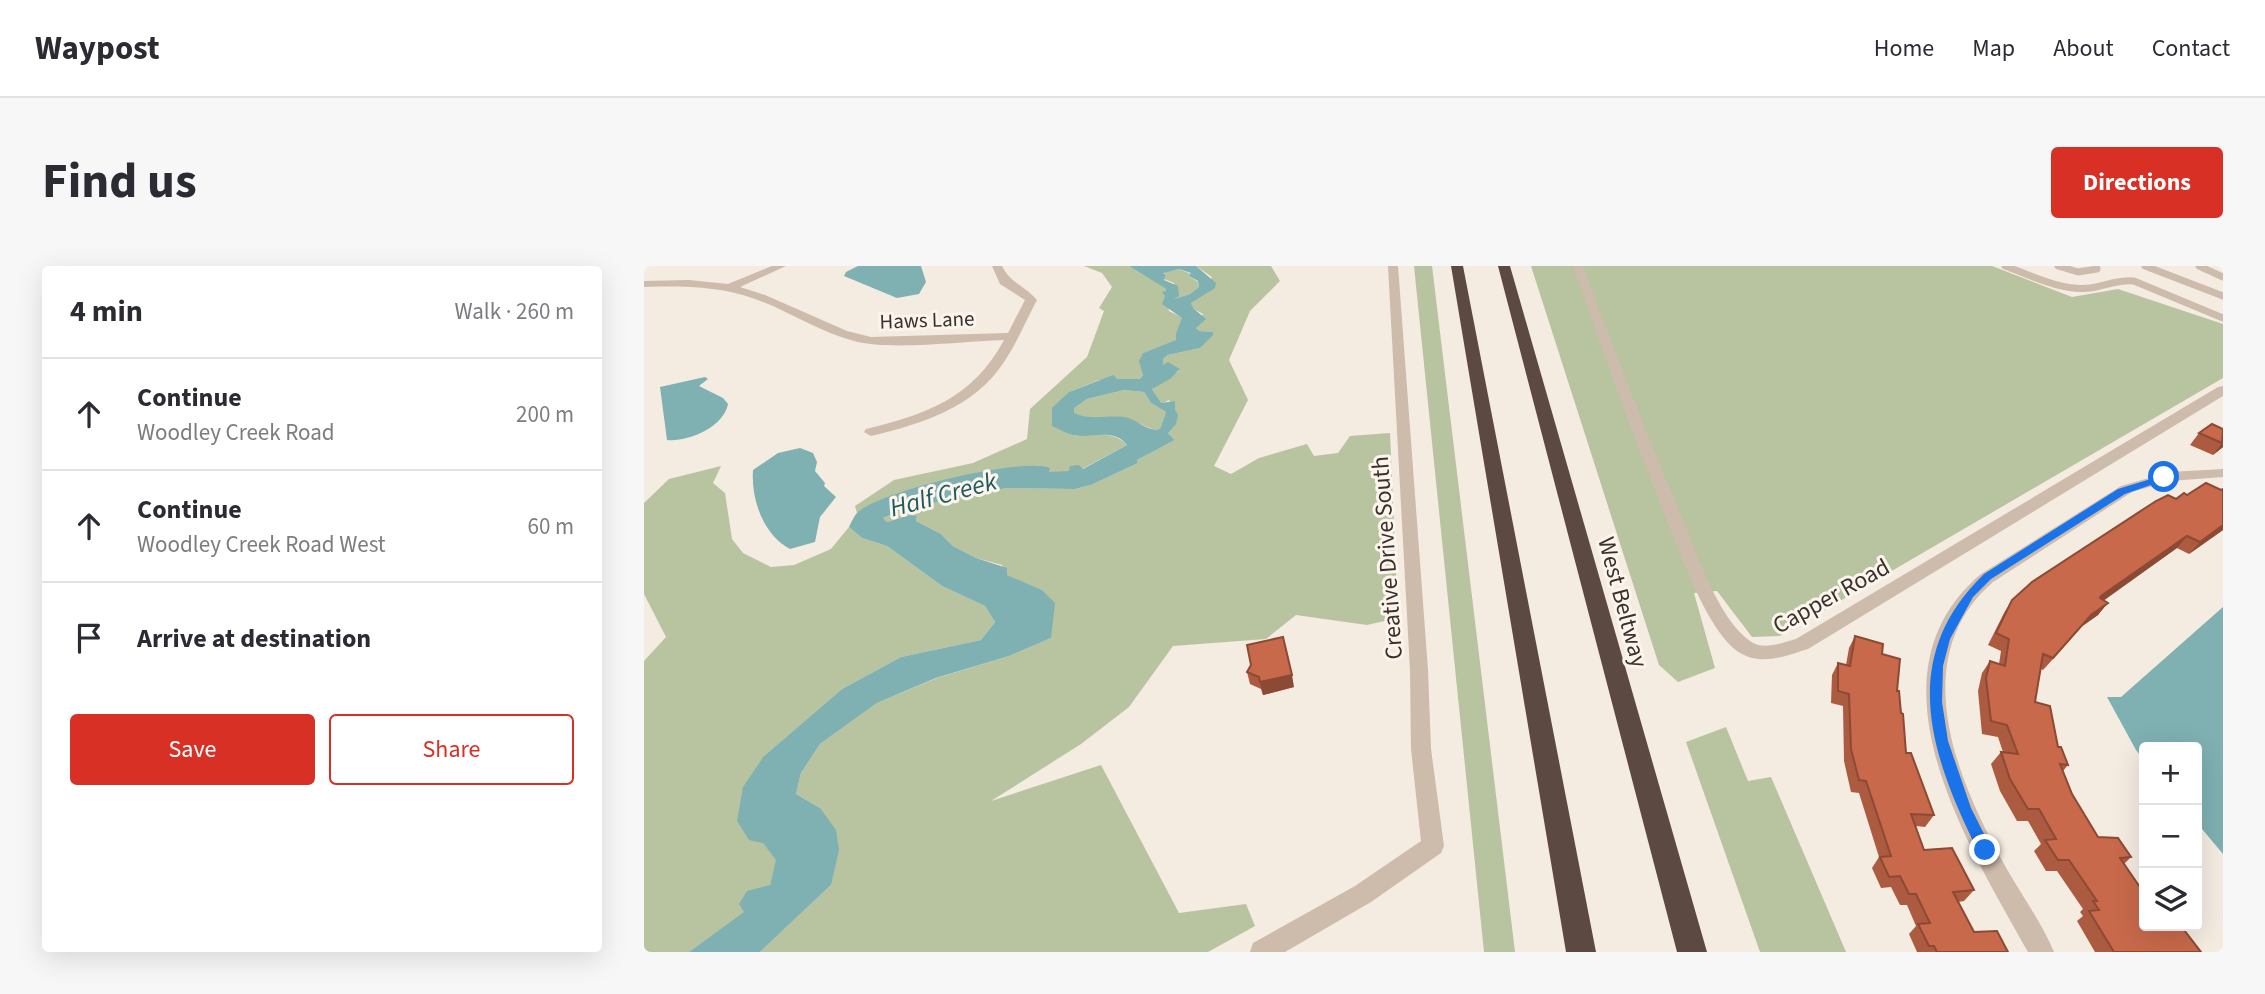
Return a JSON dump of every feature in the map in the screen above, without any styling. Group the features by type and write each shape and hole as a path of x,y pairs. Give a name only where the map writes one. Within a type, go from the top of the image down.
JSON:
{"highway":[{"path":"1457,266 1581,952"},
{"name":"West Beltway","path":"1504,266 1692,952"}],"street":[{"path":"729,288 781,266"},
{"path":"871,432 914,422 958,400 992,371 1031,300 1023,292 1004,282 997,266"},
{"name":"Creative Drive South","path":"1262,952 1363,894 1433,846 1421,749 1393,266"},
{"name":"Capper Road","path":"1578,266 1628,406 1689,554 1718,616 1742,645 1753,651 1772,653 1802,644 2223,390"},
{"name":"Haws Lane","path":"644,284 704,282 729,288 760,297 860,340 1012,336"},
{"path":"2042,952 1964,809 1941,741 1936,702 1937,666 1944,639 1963,604 1987,577 2122,491 2164,477 2223,473"}],"lane":[{"path":"2005,266 2047,282 2074,288 2095,288 2119,279 2141,283 2200,311 2223,318"},
{"path":"2058,266 2086,273 2097,270 2096,266"},
{"path":"2145,266 2223,296"},
{"path":"2199,266 2223,277"}],"green space":[{"path":"1084,266 1129,266 1165,287 1169,311 1183,318 1176,333 1177,340 1143,353 1143,375 1140,379 1099,380 1069,392 1075,436 1110,435 1127,445 1082,469 1070,466 1070,471 881,500 857,513 855,506 894,480 973,463 1027,439 1030,409 1087,357 1104,311 1099,308 1112,287 1102,273"},
{"path":"1196,266 1271,266 1280,281 1250,311 1229,360 1248,400 1214,466 1231,474 1259,458 1307,444 1314,456 1338,453 1350,436 1390,433 1398,618 1367,625 1296,615 1266,639 1173,646 1129,707 1081,744 991,801 1101,765 1179,913 1246,904 1255,926 1208,952 760,952 831,885 820,808 796,794 801,773 820,744 877,703 937,678 1009,656 1051,638 1042,590 1006,575 1002,565 976,558 953,546 941,534 916,521 917,517 910,515 887,522 883,518 904,509 1007,488 1075,489 1091,485 1138,463 1137,460 1175,440 1168,433 1175,410 1169,400 1161,404 1152,389 1179,371 1179,368 1162,366 1163,359 1168,355 1200,348 1212,332 1198,331 1196,328 1203,314 1192,308 1191,303 1199,297 1212,277"},
{"path":"1414,266 1432,266 1515,952 1484,952"},
{"path":"1531,266 1992,266 2072,297 2118,289 2223,324 2223,378 1780,636 1752,637 1717,591 1694,593 1715,668 1678,682 1659,665"},
{"path":"1179,269 1191,274 1189,276 1198,282 1199,287 1190,294 1174,299 1174,283 1164,279 1166,275 1163,272"},
{"path":"1124,390 1144,392 1151,403 1166,412 1160,429 1152,429 1130,420 1074,414 1073,408 1087,399"},
{"path":"721,466 713,483 725,493 732,539 743,553 771,567 794,565 831,549 849,527 862,538 887,546 942,586 985,606 995,622 981,640 901,657 842,689 764,756 763,843 777,860 770,885 745,912 689,952 644,952 644,661 666,637 644,594 644,503 669,479"},
{"path":"1726,727 1748,781 1771,777 1846,952 1760,952 1686,742"}],"water":[{"path":"858,266 921,266 926,282 919,294 897,298 844,276"},
{"name":"Half Creek","path":"1129,266 1196,266 1216,283 1215,288 1191,303 1206,319 1196,328 1199,331 1213,332 1213,335 1200,348 1168,355 1163,359 1163,365 1168,362 1180,369 1170,379 1152,389 1161,403 1175,401 1178,415 1176,424 1168,433 1175,440 1137,460 1138,463 1091,485 1075,489 1007,488 904,509 883,518 887,522 910,515 917,516 916,521 941,534 953,546 976,558 1007,568 1007,575 1042,590 1055,603 1051,638 1009,656 936,678 877,703 820,744 801,773 796,794 820,808 836,830 839,850 831,885 760,952 689,952 744,912 739,904 747,891 770,885 776,860 763,843 749,840 737,821 743,787 764,756 842,689 901,657 981,640 995,622 985,606 942,586 887,546 862,538 849,527 856,514 893,495 952,478 1011,467 1050,468 1049,472 1069,471 1070,466 1079,465 1083,469 1127,445 1115,436 1073,435 1052,426 1052,408 1069,392 1113,375 1117,379 1140,379 1143,375 1139,361 1143,353 1176,340 1182,318 1162,304 1165,296 1162,292 1166,291","holes":["1179,269 1191,273 1189,276 1198,281 1199,287 1190,294 1174,299 1179,296 1178,286 1164,280 1166,275 1163,273","1124,390 1144,392 1151,403 1166,412 1160,429 1150,429 1124,417 1093,417 1074,413 1074,408 1087,399"]},
{"path":"705,377 708,379 699,386 723,398 728,404 725,412 720,420 694,436 667,440 660,387"},
{"path":"800,448 813,453 817,462 815,471 825,483 824,486 836,497 820,517 815,542 790,549 773,535 761,515 754,493 753,470 778,453"},
{"path":"2223,607 2223,854 2202,829 2202,742 2139,742 2139,754 2107,697 2121,697"}],"building":[{"path":"2212,424 2223,429 2222,443 2199,433"},
{"path":"2206,483 2223,489 2223,525 2200,542 2187,536 2101,596 2100,598 2108,603 2091,615 2053,658 2043,654 2035,702 2050,706 2058,747 2061,747 2068,765 2060,764 2072,794 2098,837 2118,838 2131,857 2120,858 2139,886 2139,931 2185,931 2201,952 2114,952 2089,911 2099,910 2093,901 2097,901 2069,860 2058,860 2045,840 2056,839 2039,809 2028,809 2010,779 2001,752 2018,754 2007,725 1991,721 1986,678 1990,661 2005,666 2009,639 1996,633 2012,600 2032,582 2156,501 2168,495 2176,499 2184,493 2187,495"},
{"path":"1855,636 1883,644 1882,654 1900,659 1897,691 1903,714 1906,753 1911,753 1934,815 1911,814 1924,850 1952,848 1974,890 1953,892 1974,932 1997,931 2008,952 1937,952 1934,946 1929,946 1918,924 1930,923 1916,894 1909,894 1900,876 1889,877 1880,857 1891,856 1866,781 1859,780 1851,749 1849,694 1838,691 1838,663 1850,666"},
{"path":"1283,637 1292,675 1260,682 1259,677 1247,672 1251,665 1247,645"}],"route":[{"path":"1985,850 1964,809 1951,774 1941,741 1936,702 1937,666 1944,639 1956,613 1969,594 1987,577 2122,491 2164,477"}]}
